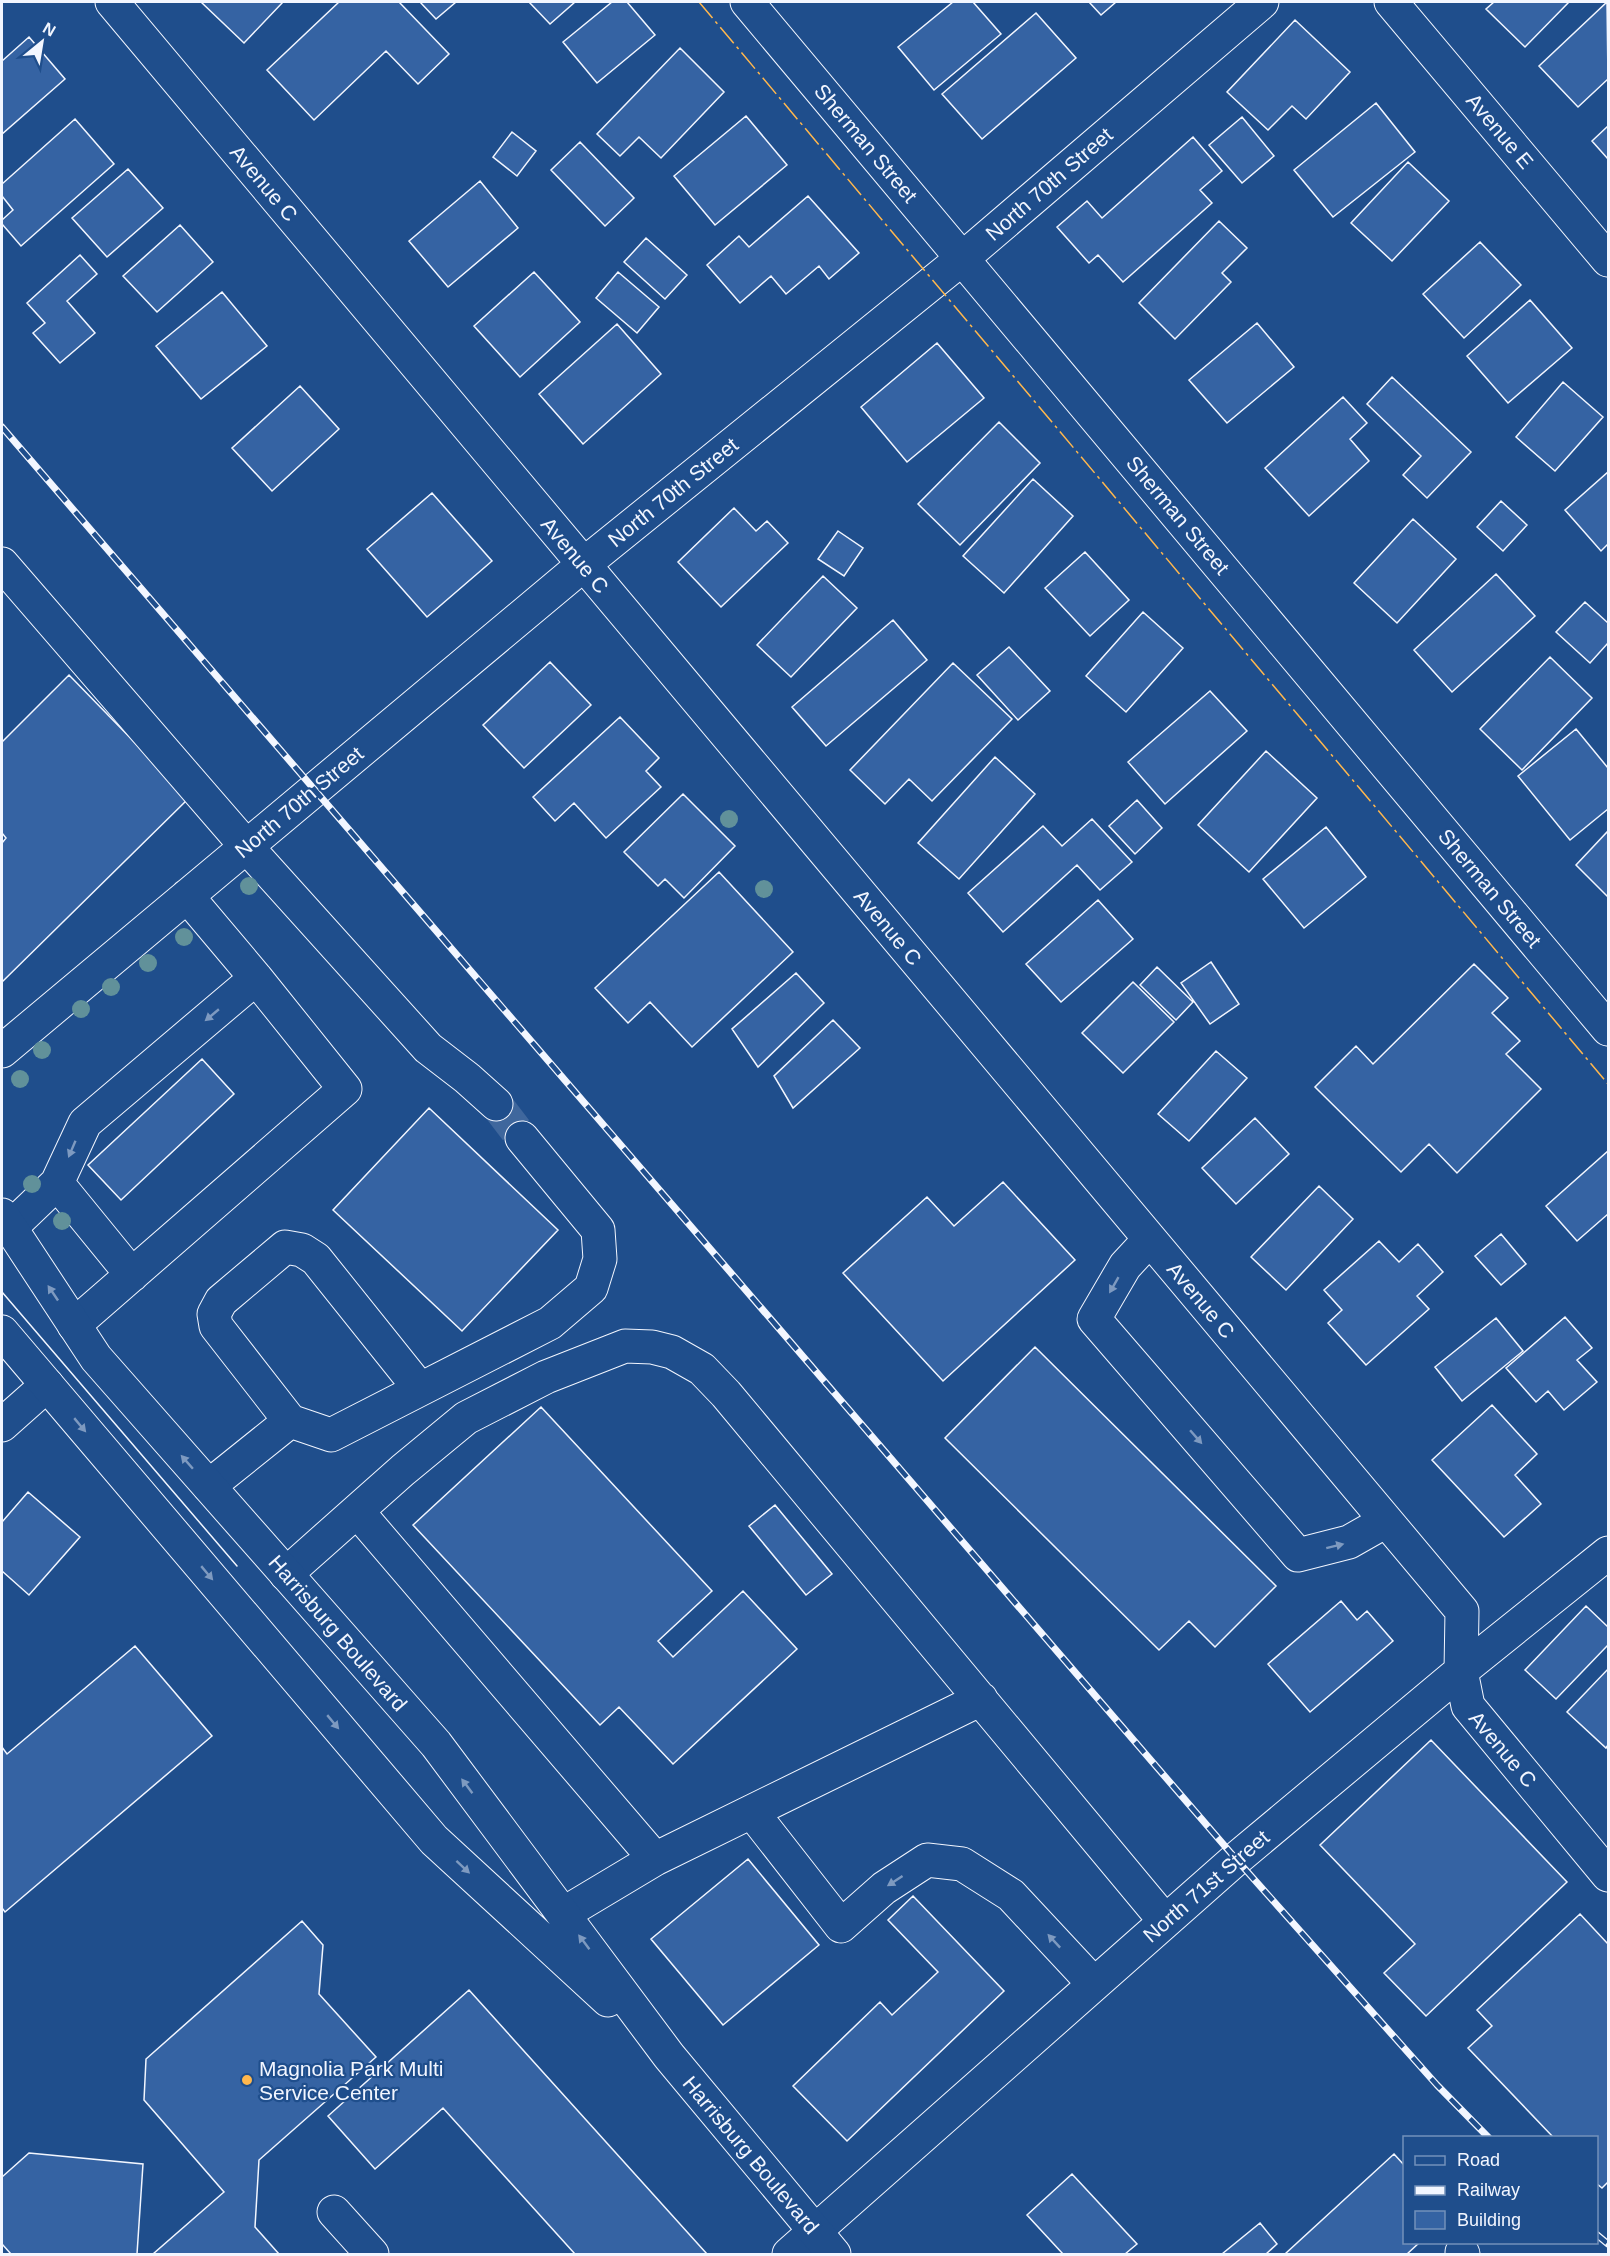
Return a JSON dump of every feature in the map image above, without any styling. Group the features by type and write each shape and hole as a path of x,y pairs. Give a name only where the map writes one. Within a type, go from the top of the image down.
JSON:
{"street":[{"name":"Avenue C","path":"112,2 1462,1611 1461,1671 1468,1706 1608,1875"},
{"name":"Sherman Street","path":"747,2 1608,1029"},
{"name":"North 70th Street","path":"2,1052 583,565 963,258 1262,2"},
{"name":"Avenue E","path":"1391,2 1608,260"},
{"path":"2,564 246,846 428,1048 468,1078 496,1104"},
{"path":"74,1324 345,1089 187,896"},
{"path":"6,1222 57,1183 85,1123 256,978"},
{"path":"420,1389 316,1259 302,1250 285,1247 221,1301 214,1314 216,1326 290,1421 331,1435 550,1323 591,1288 600,1259 597,1230 522,1138"},
{"path":"57,1183 132,1275"},
{"name":"Harrisburg Boulevard","path":"6,1222 96,1358 436,1744 669,2056 824,2243"},
{"path":"1150,1239 1125,1266 1094,1319 1298,1556 1349,1542 1386,1521"},
{"name":"Harrisburg Boulevard","path":"2,1332 434,1840 669,2056"},
{"path":"286,1574 466,1418 546,1377 625,1346 652,1347 672,1352 702,1369 726,1394 1166,1921"},
{"path":"2,1425 47,1385"},
{"path":"208,1486 290,1421"},
{"path":"357,1511 655,1859"},
{"name":"North 71st Street","path":"789,2254 824,2243 1094,1984 1236,1858 1461,1671 1608,1553"},
{"path":"563,1914 655,1859 981,1699"},
{"path":"752,1812 841,1926 884,1888 927,1860 962,1864 1011,1895 1094,1984"},
{"path":"334,2212 372,2254"}],"building":[{"path":"201,2 283,2 244,43"},
{"path":"339,2 399,2 449,54 418,84 386,51 314,120 267,70"},
{"path":"420,2 456,2 436,19"},
{"path":"529,2 575,2 550,24"},
{"path":"612,2 627,2 655,35 597,83 563,42"},
{"path":"953,2 973,2 1001,34 934,90 898,47"},
{"path":"1089,2 1116,2 1101,15"},
{"path":"1494,2 1569,2 1525,47 1486,9"},
{"path":"1607,2 1608,79 1578,107 1539,66"},
{"path":"1036,13 1076,58 982,139 942,94"},
{"path":"1295,20 1350,72 1306,119 1292,106 1268,130 1227,92"},
{"path":"29,37 65,79 2,134 2,61"},
{"path":"680,48 724,92 661,158 639,137 620,156 597,134"},
{"path":"1376,103 1415,152 1333,217 1294,170"},
{"path":"746,116 787,165 715,225 674,176"},
{"path":"1242,117 1274,156 1242,183 1209,145"},
{"path":"75,119 114,164 21,246 2,224 2,220 13,210 2,196 2,184"},
{"path":"1608,126 1608,159 1592,141"},
{"path":"512,132 536,151 517,176 493,157"},
{"path":"1193,137 1222,171 1200,190 1212,203 1123,282 1098,255 1089,263 1057,227 1087,201 1102,218"},
{"path":"580,142 634,198 605,226 551,170"},
{"path":"1408,162 1449,201 1392,261 1351,223"},
{"path":"128,169 163,208 107,257 72,218"},
{"path":"480,181 518,228 448,287 409,241"},
{"path":"808,196 859,253 829,279 819,266 786,294 771,276 740,303 707,265 739,236 749,247"},
{"path":"1219,221 1247,248 1222,273 1231,282 1175,339 1139,303"},
{"path":"180,225 213,262 157,312 123,276"},
{"path":"646,238 687,275 665,299 624,262"},
{"path":"1480,242 1521,285 1464,338 1423,294"},
{"path":"80,255 97,274 67,301 95,333 60,363 33,333 45,323 27,303"},
{"path":"534,272 580,322 520,377 474,326"},
{"path":"618,272 659,307 637,333 596,298"},
{"path":"222,292 267,346 201,399 156,346"},
{"path":"1530,300 1572,348 1508,403 1467,356"},
{"path":"1257,323 1294,367 1227,423 1189,380"},
{"path":"617,324 661,374 583,444 539,394"},
{"path":"937,343 984,398 907,462 861,407"},
{"path":"1392,377 1471,452 1427,498 1403,475 1421,456 1367,404"},
{"path":"1563,382 1603,417 1555,471 1516,437"},
{"path":"300,386 339,429 272,491 232,448"},
{"path":"1343,397 1367,423 1350,439 1369,461 1309,516 1265,468"},
{"path":"999,422 1040,463 960,545 918,504"},
{"path":"1608,472 1608,544 1601,551 1565,510"},
{"path":"1033,479 1073,516 1004,593 963,556"},
{"path":"432,493 492,561 427,617 367,549"},
{"path":"1501,501 1527,525 1503,551 1477,527"},
{"path":"734,508 756,531 767,521 788,543 721,607 678,562"},
{"path":"1413,519 1456,559 1397,623 1354,583"},
{"path":"838,531 863,548 844,576 818,559"},
{"path":"1085,552 1129,600 1090,636 1045,588"},
{"path":"1496,574 1535,616 1452,692 1414,650"},
{"path":"823,576 857,608 791,677 757,645"},
{"path":"1585,602 1608,623 1608,643 1590,663 1556,632"},
{"path":"1143,612 1183,648 1126,712 1086,676"},
{"path":"893,620 927,660 826,746 792,707"},
{"path":"1009,647 1050,691 1018,720 977,675"},
{"path":"1550,657 1592,698 1522,770 1480,729"},
{"path":"550,662 591,705 524,768 483,725"},
{"path":"953,663 1012,719 932,801 909,779 885,804 850,770"},
{"path":"69,675 189,798 2,982 2,843 6,838 2,833 2,742"},
{"path":"1210,691 1247,731 1165,804 1128,762"},
{"path":"620,717 659,758 646,771 661,787 606,838 574,803 555,821 533,797"},
{"path":"1576,729 1608,768 1608,809 1570,840 1518,776"},
{"path":"1266,751 1317,798 1249,872 1198,825"},
{"path":"995,757 1035,794 959,879 918,843"},
{"path":"683,794 735,846 684,898 665,879 658,886 624,852"},
{"path":"1137,800 1162,828 1135,854 1109,826"},
{"path":"1092,819 1132,862 1100,890 1077,865 1003,932 968,893 1043,826 1062,846"},
{"path":"1326,827 1366,877 1304,928 1263,879"},
{"path":"1608,831 1608,897 1576,865"},
{"path":"719,872 793,952 692,1047 650,1002 628,1023 595,988"},
{"path":"1098,900 1133,939 1061,1002 1026,964"},
{"path":"1211,962 1239,1004 1210,1024 1181,983"},
{"path":"1474,964 1508,998 1492,1013 1520,1041 1506,1054 1541,1089 1457,1173 1429,1144 1401,1172 1315,1087 1356,1046 1373,1064"},
{"path":"1157,967 1193,1002 1176,1020 1140,985"},
{"path":"796,973 824,1003 758,1067 732,1029"},
{"path":"1133,982 1174,1022 1123,1073 1082,1033"},
{"path":"833,1020 860,1048 793,1108 774,1076"},
{"path":"1216,1051 1247,1078 1189,1141 1158,1114"},
{"path":"202,1059 234,1094 121,1200 88,1165"},
{"path":"429,1108 558,1230 462,1331 333,1210"},
{"path":"1255,1118 1289,1154 1236,1204 1202,1168"},
{"path":"1608,1151 1608,1214 1577,1241 1546,1206"},
{"path":"1003,1182 1075,1260 943,1381 843,1273 927,1197 954,1226"},
{"path":"1319,1186 1353,1219 1286,1290 1251,1257"},
{"path":"1501,1234 1526,1264 1501,1285 1475,1256"},
{"path":"1379,1241 1399,1262 1418,1244 1443,1272 1417,1296 1429,1309 1366,1365 1328,1323 1342,1310 1324,1290"},
{"path":"1565,1317 1592,1348 1577,1360 1597,1382 1564,1410 1548,1391 1536,1402 1506,1368"},
{"path":"1496,1318 1523,1351 1462,1401 1435,1367"},
{"path":"1035,1347 1276,1586 1215,1647 1189,1621 1159,1650 945,1438"},
{"path":"1492,1405 1537,1454 1515,1475 1541,1504 1504,1537 1432,1460"},
{"path":"541,1407 712,1591 658,1641 673,1657 743,1591 797,1649 673,1764 619,1707 600,1725 413,1525"},
{"path":"28,1492 80,1537 29,1595 2,1571 2,1522"},
{"path":"775,1505 832,1574 806,1595 749,1526"},
{"path":"1341,1601 1357,1620 1367,1611 1393,1641 1310,1712 1268,1664"},
{"path":"1586,1606 1608,1627 1608,1645 1556,1699 1525,1670"},
{"path":"135,1646 212,1736 5,1912 2,1908 2,1747 7,1754"},
{"path":"1608,1669 1608,1745 1606,1748 1567,1712"},
{"path":"1431,1740 1567,1882 1426,2016 1384,1973 1415,1944 1320,1845"},
{"path":"748,1859 819,1945 723,2025 651,1939"},
{"path":"913,1896 1004,1991 847,2141 793,2086 880,2002 892,2015 938,1972 888,1920"},
{"path":"1580,1914 1608,1944 1608,2182 1602,2188 1598,2185 1598,2136 1552,2136 1468,2048 1492,2026 1477,2010"},
{"name":"Magnolia Park Multi Service Center","path":"302,1921 323,1945 319,1994 376,2057 259,2160 255,2227 279,2254 153,2254 224,2192 144,2100 146,2059"},
{"path":"469,1990 707,2254 575,2254 443,2108 375,2169 328,2116"},
{"path":"29,2153 143,2164 137,2254 11,2254 2,2244 2,2177"},
{"path":"1394,2154 1403,2164 1403,2244 1418,2244 1407,2254 1285,2254"},
{"path":"1072,2174 1137,2244 1125,2254 1063,2254 1027,2215"},
{"path":"1260,2223 1277,2244 1266,2254 1222,2254"}],"tunnel":[{"path":"496,1104 522,1138"}],"tram line":[{"path":"2,1292 237,1566"}],"railway":[{"path":"2,427 1236,1859 1437,2085 1487,2136"},
{"path":"1598,2236 1608,2244"}],"power":[{"path":"699,2 1608,1084"}],"place":[{"name":"Magnolia Park Multi Service Center","path":"247,2080"}]}
